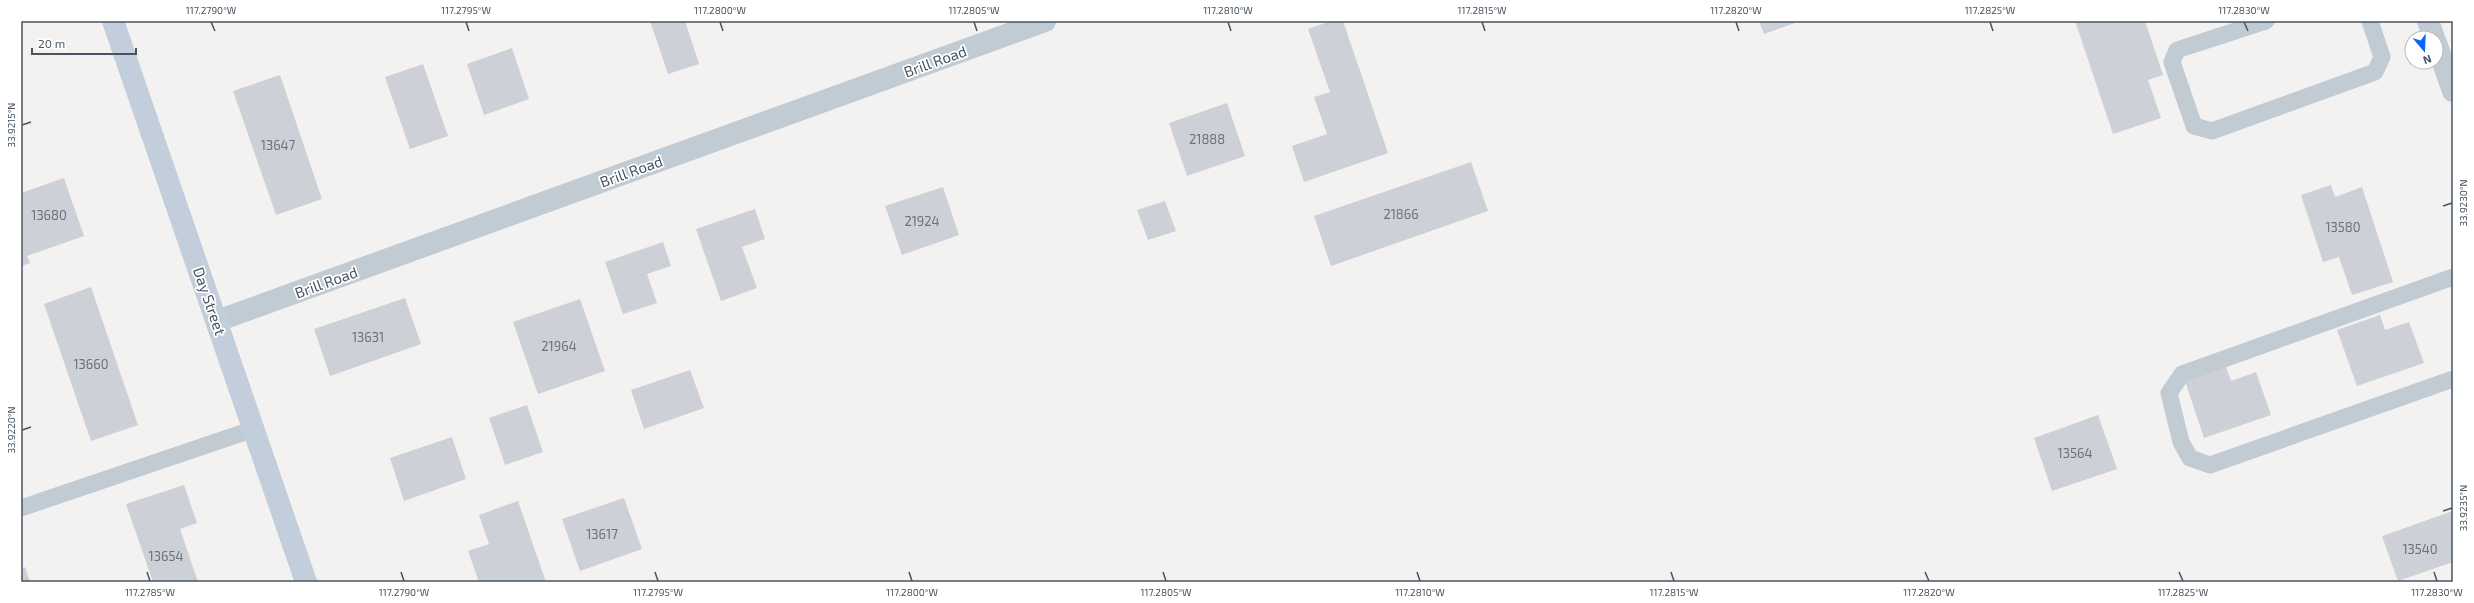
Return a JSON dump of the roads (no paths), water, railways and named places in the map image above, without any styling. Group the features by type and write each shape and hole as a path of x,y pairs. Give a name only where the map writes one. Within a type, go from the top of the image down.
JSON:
{"main road":[{"name":"Day Street","path":"113,21 306,582"}],"street":[{"name":"Brill Road","path":"217,321 1045,21"},
{"path":"2444,66 2453,91"}],"lane":[{"path":"2266,21 2177,50 2172,62 2194,126 2212,131 2375,72 2382,57 2370,21"},
{"path":"2453,277 2182,374 2169,393 2182,442 2190,458 2210,465 2453,378"},
{"path":"21,508 254,429"}]}
